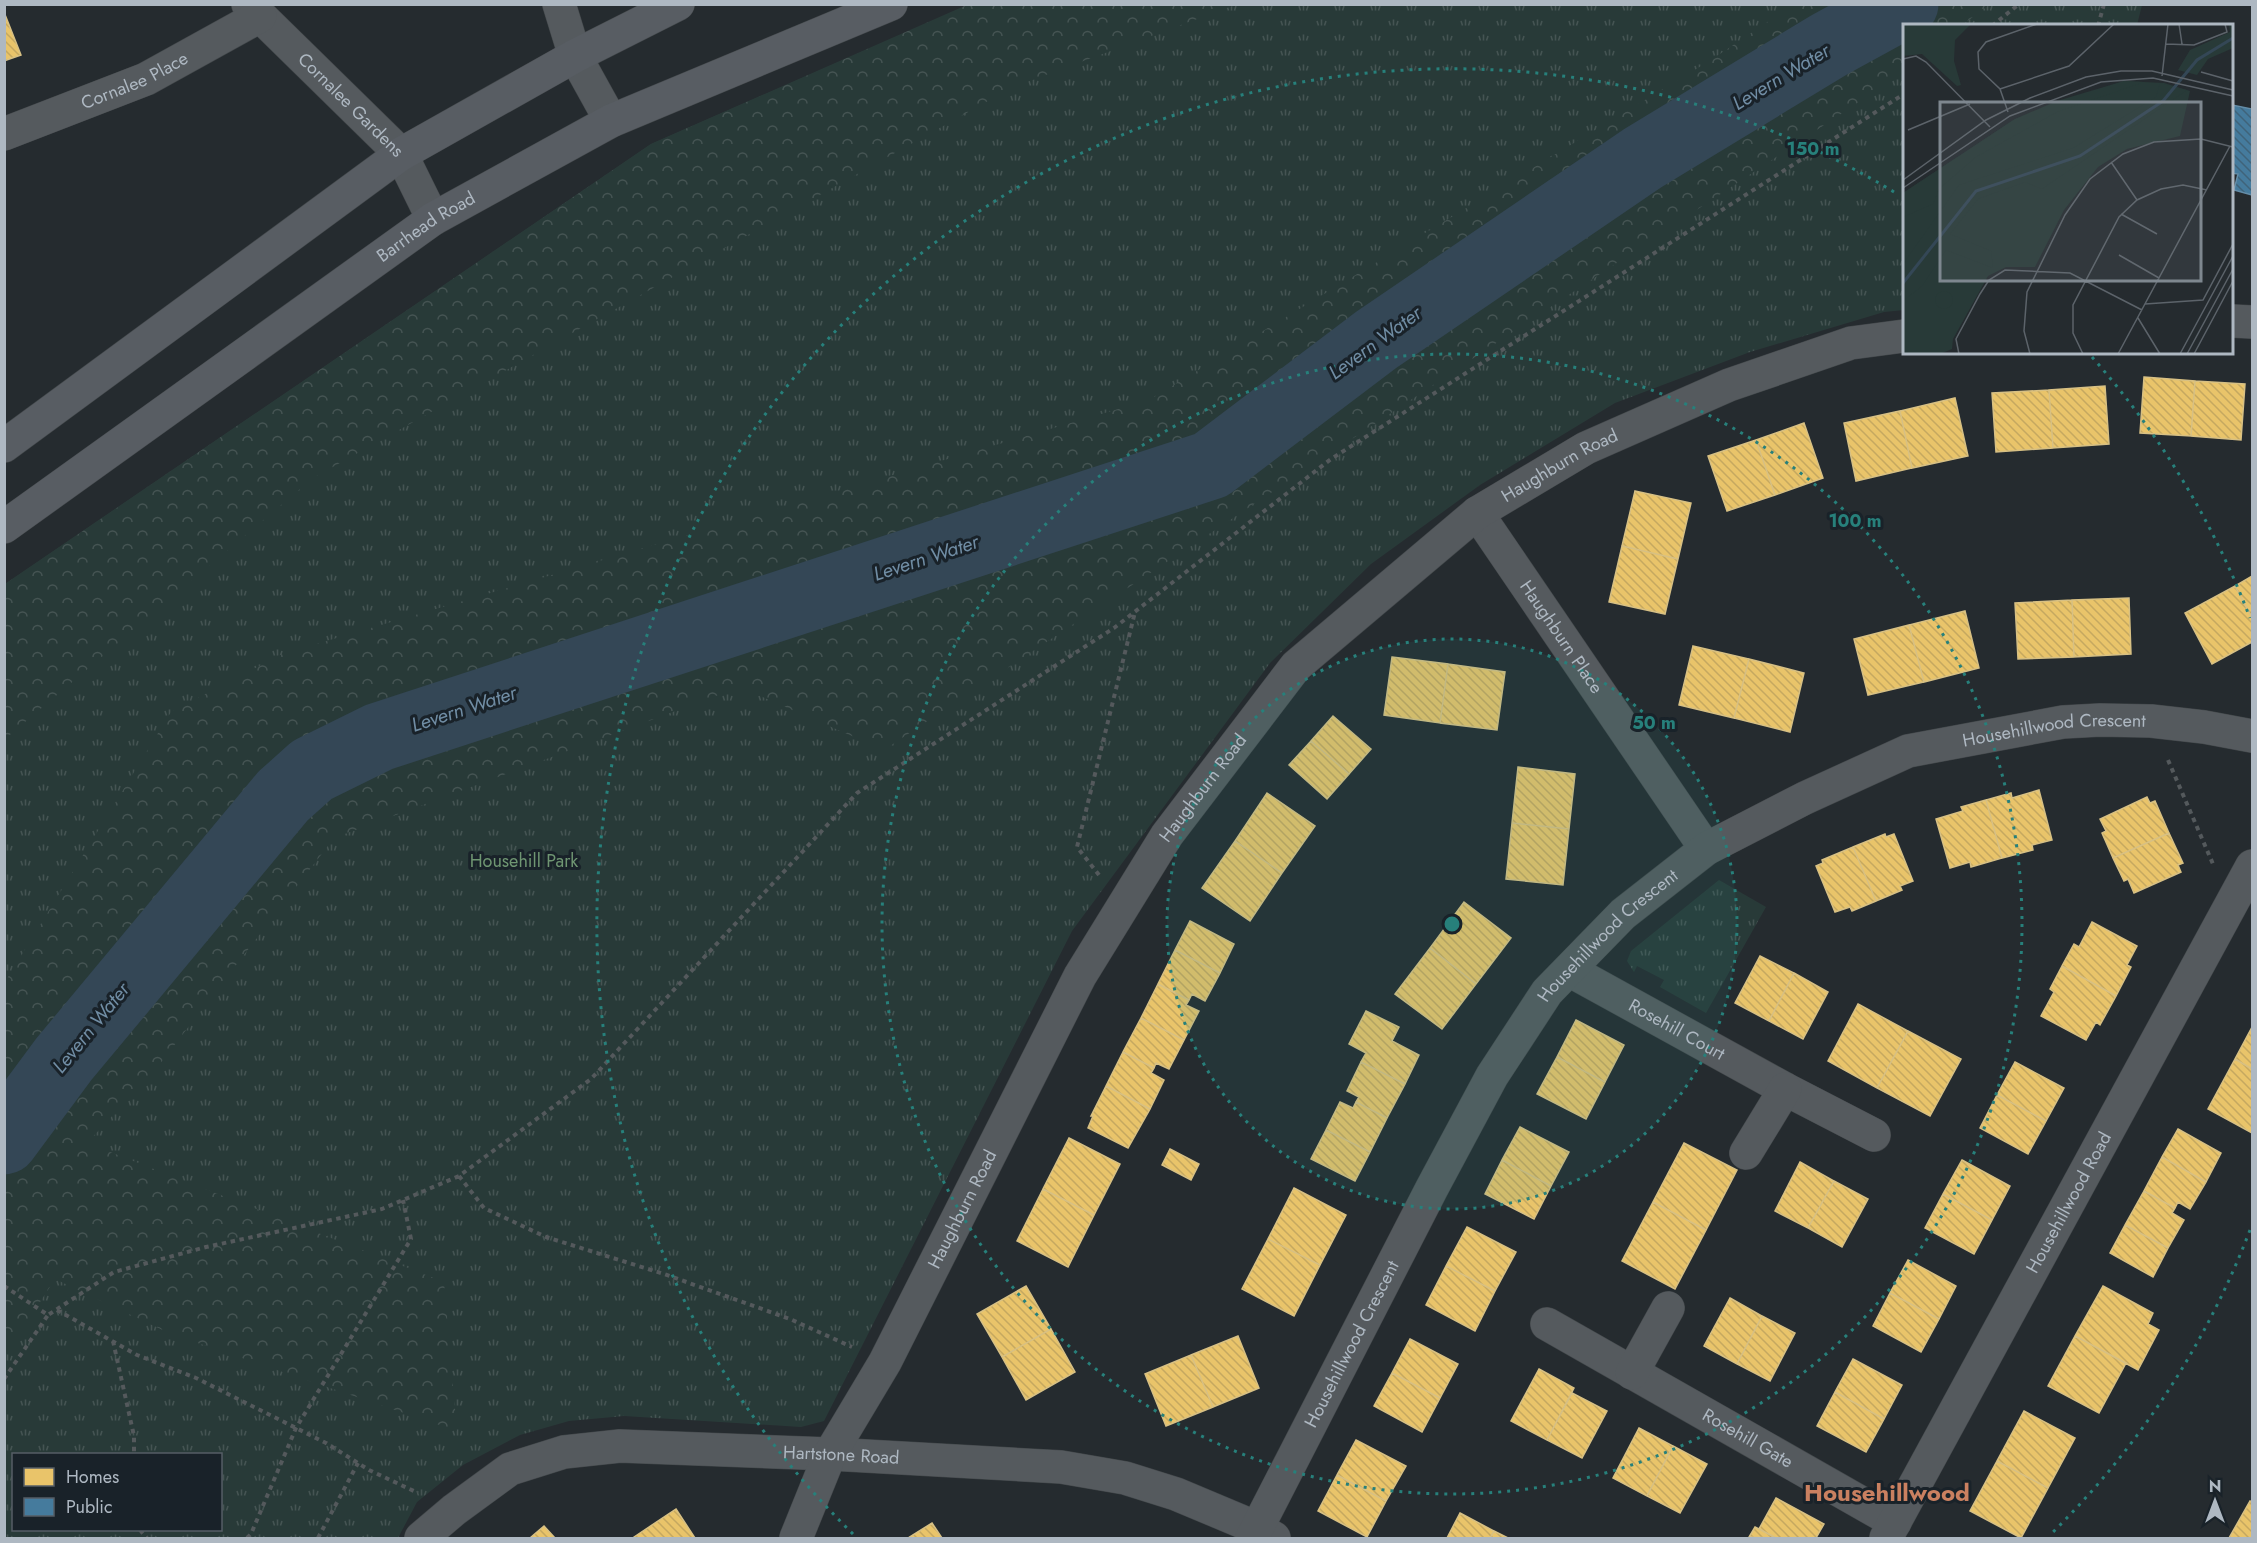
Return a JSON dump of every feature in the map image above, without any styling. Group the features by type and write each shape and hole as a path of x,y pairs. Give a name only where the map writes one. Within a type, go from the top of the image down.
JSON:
{"main road":[{"path":"4,446 401,154 575,56 678,4"},
{"name":"Barrhead Road","path":"4,527 433,219 611,121 891,4"}],"street":[{"path":"559,4 575,56 611,121"},
{"name":"Cornalee Place","path":"4,134 146,79 254,10"},
{"name":"Cornalee Gardens","path":"254,10 401,154 433,219"},
{"path":"2233,321 2253,322"},
{"name":"Haughburn Road","path":"796,1539 830,1454 885,1362 1080,976 1167,835 1296,666 1477,513 1586,448 1729,385 1851,343 1903,336"},
{"name":"Haughburn Place","path":"1477,513 1706,849"},
{"name":"Househillwood Crescent","path":"1261,1535 1432,1188 1492,1076 1547,992 1623,914 1706,849 1805,798 1908,751 2063,722 2151,721 2253,736"},
{"name":"Househillwood Road","path":"1891,1530 2253,866"},
{"name":"Rosehill Court","path":"1569,970 1785,1089 1874,1135"},
{"path":"1746,1153 1785,1089"},
{"path":"1632,1373 1668,1308"},
{"name":"Rosehill Gate","path":"1547,1324 1891,1530"},
{"name":"Hartstone Road","path":"421,1539 454,1510 510,1469 564,1452 620,1446 830,1454 1061,1467 1125,1478 1176,1494 1261,1535"}],"path":[{"path":"1994,24 2019,4"},
{"path":"2099,24 2104,4"},
{"path":"4,1379 48,1315 114,1272 206,1247 382,1209 459,1176 591,1079 857,793 1114,628 1331,459 1903,95"},
{"path":"1122,907 1077,846 1135,611"},
{"path":"2151,721 2231,906"},
{"path":"459,1176 484,1208 546,1237 664,1274 790,1319 885,1362"},
{"path":"247,1539 296,1428 411,1239 403,1200"},
{"path":"4,1286 48,1315"},
{"path":"57,1310 137,1355 196,1378 296,1428 358,1463 454,1510"},
{"path":"113,1341 134,1436 134,1453"},
{"path":"318,1539 358,1463"}],"green space":[{"path":"969,4 1235,5 1013,87 313,478 5,739 5,584 651,144"},
{"path":"1794,4 1989,5 1963,24 1903,24 1903,72 1895,78 884,750 740,687 334,838 156,1069 87,1143 444,1282 457,1431 171,1334 55,1279 5,1356 5,982 171,712 282,654 1149,400 1711,60"},
{"name":"Househill Park","path":"969,5 2142,5 2137,24 1903,24 1903,310 1884,312 1750,352 1615,403 1480,485 1371,564 1270,663 1072,931 824,1421 801,1427 624,1416 569,1421 520,1435 463,1465 417,1502 398,1538 5,1538 5,584 651,144"},
{"path":"1719,880 1766,907 1706,1013 1660,987 1664,980 1637,966 1634,972 1627,961 1631,951"}],"building: Homes":[{"path":"4,12 21,55 4,61"},
{"path":"2144,377 2195,381 2191,436 2140,433"},
{"path":"2195,381 2245,384 2241,440 2191,436"},
{"path":"2105,386 2109,444 2053,448 2049,390"},
{"path":"2049,390 2053,448 1996,452 1992,393"},
{"path":"1955,398 1968,456 1912,468 1900,411"},
{"path":"1900,411 1912,468 1856,481 1844,423"},
{"path":"1804,423 1823,478 1775,495 1756,440"},
{"path":"1756,440 1775,495 1727,511 1708,456"},
{"path":"1635,491 1691,503 1678,559 1622,546"},
{"path":"1622,546 1678,559 1665,614 1609,602"},
{"path":"2252,576 2252,618 2235,586"},
{"path":"2235,586 2252,618 2252,642 2212,664 2185,613"},
{"path":"2129,598 2131,654 2074,657 2072,600"},
{"path":"2072,600 2074,657 2018,659 2015,603"},
{"path":"1965,611 1979,668 1924,682 1909,625"},
{"path":"1909,625 1924,682 1868,695 1854,639"},
{"path":"1693,646 1749,659 1734,718 1679,705"},
{"path":"1392,657 1448,664 1440,723 1384,715"},
{"path":"1749,659 1804,673 1790,732 1734,718"},
{"path":"1448,664 1505,672 1497,730 1440,723"},
{"path":"1333,716 1371,749 1349,774 1311,741"},
{"path":"1311,741 1349,774 1327,799 1289,765"},
{"path":"1518,767 1575,774 1569,829 1512,823"},
{"path":"2039,790 2052,840 2032,845 2033,850 2002,858 1986,800 2011,793 2012,798"},
{"path":"1267,793 1315,826 1282,873 1235,841"},
{"path":"2147,797 2150,803 2155,801 2169,833 2113,858 2102,833 2106,831 2100,819"},
{"path":"1986,800 2002,858 1971,867 1970,862 1950,868 1936,819 1963,811 1961,807"},
{"path":"1512,823 1569,829 1563,885 1506,879"},
{"path":"2169,833 2183,863 2178,865 2181,872 2134,893 2128,879 2124,881 2113,858"},
{"path":"1885,834 1886,837 1894,834 1913,881 1900,886 1902,890 1876,901 1853,847"},
{"path":"1235,841 1282,873 1250,921 1202,888"},
{"path":"1853,847 1876,901 1852,911 1850,907 1835,912 1816,866 1823,863 1822,860"},
{"path":"1464,902 1511,938 1476,984 1430,948"},
{"path":"1190,921 1234,944 1220,973 1175,950"},
{"path":"2092,922 2137,946 2127,965 2131,967 2116,996 2062,966 2074,944 2079,947"},
{"path":"1430,948 1476,984 1442,1029 1395,994"},
{"path":"1175,950 1220,973 1205,1001 1192,994 1189,1000 1158,984"},
{"path":"1760,956 1794,973 1769,1021 1735,1003"},
{"path":"2062,966 2116,996 2100,1025 2096,1022 2086,1040 2041,1016 2054,992 2050,989"},
{"path":"1794,973 1828,992 1803,1039 1769,1021"},
{"path":"1158,984 1189,1000 1186,1005 1199,1011 1184,1040 1141,1018"},
{"path":"1858,1004 1908,1031 1877,1088 1828,1061"},
{"path":"1366,1011 1399,1027 1392,1041 1419,1055 1405,1084 1361,1062 1366,1053 1349,1044"},
{"path":"1141,1018 1184,1040 1169,1069 1156,1063 1154,1068 1123,1052"},
{"path":"1576,1020 1624,1045 1605,1082 1557,1057"},
{"path":"2252,1027 2252,1069 2235,1059"},
{"path":"1908,1031 1961,1059 1930,1116 1877,1088"},
{"path":"1123,1052 1154,1068 1151,1073 1164,1080 1150,1109 1106,1086"},
{"path":"1557,1057 1605,1082 1586,1119 1537,1094"},
{"path":"2235,1059 2252,1069 2252,1133 2208,1109"},
{"path":"1361,1062 1405,1084 1387,1118 1356,1102 1359,1097 1347,1091"},
{"path":"2015,1062 2064,1088 2046,1121 1997,1095"},
{"path":"1106,1086 1150,1109 1128,1148 1088,1128 1093,1116 1091,1116"},
{"path":"1997,1095 2046,1121 2028,1154 1980,1128"},
{"path":"1340,1102 1353,1108 1356,1102 1387,1118 1370,1152 1326,1130"},
{"path":"1520,1127 1569,1152 1551,1186 1502,1160"},
{"path":"2178,1129 2221,1153 2206,1182 2162,1157"},
{"path":"1326,1130 1370,1152 1355,1181 1311,1159"},
{"path":"1069,1138 1120,1164 1094,1215 1043,1189"},
{"path":"1684,1143 1737,1170 1706,1230 1653,1202"},
{"path":"1170,1149 1199,1164 1191,1180 1162,1165"},
{"path":"2162,1157 2206,1182 2190,1209 2178,1202 2175,1208 2144,1191"},
{"path":"1502,1160 1551,1186 1534,1219 1485,1194"},
{"path":"1962,1160 2010,1186 1992,1220 1943,1194"},
{"path":"1800,1162 1834,1181 1808,1228 1775,1211"},
{"path":"1834,1181 1868,1199 1842,1247 1808,1228"},
{"path":"1294,1188 1346,1215 1320,1265 1268,1239"},
{"path":"1043,1189 1094,1215 1068,1267 1017,1241"},
{"path":"2144,1191 2175,1208 2172,1213 2184,1220 2168,1248 2125,1225"},
{"path":"1943,1194 1992,1220 1974,1254 1925,1228"},
{"path":"1653,1202 1706,1230 1675,1289 1622,1261"},
{"path":"2125,1225 2168,1248 2153,1277 2110,1253"},
{"path":"1467,1227 1516,1252 1495,1291 1446,1266"},
{"path":"1268,1239 1320,1265 1294,1316 1242,1289"},
{"path":"1908,1260 1956,1286 1939,1319 1890,1293"},
{"path":"1446,1266 1495,1291 1475,1331 1426,1305"},
{"path":"1026,1286 1051,1329 1002,1357 977,1314"},
{"path":"2103,1286 2153,1313 2148,1324 2159,1330 2138,1370 2075,1336"},
{"path":"1890,1293 1939,1319 1921,1352 1873,1326"},
{"path":"1730,1298 1762,1316 1737,1364 1704,1346"},
{"path":"1762,1316 1795,1333 1770,1381 1737,1364"},
{"path":"1051,1329 1075,1372 1026,1400 1002,1357"},
{"path":"1238,1336 1259,1388 1213,1407 1191,1355"},
{"path":"2075,1336 2126,1363 2099,1413 2048,1386"},
{"path":"1410,1339 1458,1364 1440,1398 1392,1373"},
{"path":"1191,1355 1213,1407 1166,1426 1145,1374"},
{"path":"1853,1359 1902,1385 1884,1419 1835,1392"},
{"path":"1539,1369 1574,1388 1547,1440 1511,1421"},
{"path":"1392,1373 1440,1398 1422,1432 1374,1406"},
{"path":"1835,1392 1884,1419 1866,1452 1817,1426"},
{"path":"1572,1393 1607,1411 1582,1458 1547,1440"},
{"path":"2024,1411 2075,1438 2048,1488 1997,1461"},
{"path":"1639,1428 1673,1446 1647,1496 1613,1478"},
{"path":"1356,1440 1406,1466 1386,1501 1337,1475"},
{"path":"1673,1446 1707,1464 1680,1513 1647,1496"},
{"path":"1997,1461 2048,1488 2021,1538 1970,1511"},
{"path":"1337,1475 1386,1501 1367,1537 1318,1511"},
{"path":"1776,1498 1824,1524 1816,1538 1776,1538 1759,1529"},
{"path":"2250,1501 2252,1502 2252,1538 2229,1538"},
{"path":"676,1509 695,1538 634,1537"},
{"path":"1460,1513 1494,1531 1490,1538 1447,1538"},
{"path":"932,1523 942,1538 908,1538"},
{"path":"544,1526 555,1538 530,1538"},
{"path":"1755,1527 1759,1529 1776,1538 1749,1537"},
{"path":"1494,1531 1508,1538 1490,1538"}],"building: Public":[{"path":"2233,105 2252,109 2252,195 2234,190 2238,174 2233,173"}],"waterway":[{"name":"Levern Water","path":"4,1140 64,1059 283,796 312,770 379,737 1211,465 1376,340 1643,158 1829,45 1904,4"}],"district":[{"name":"Househillwood","path":"1887,1492"}]}
